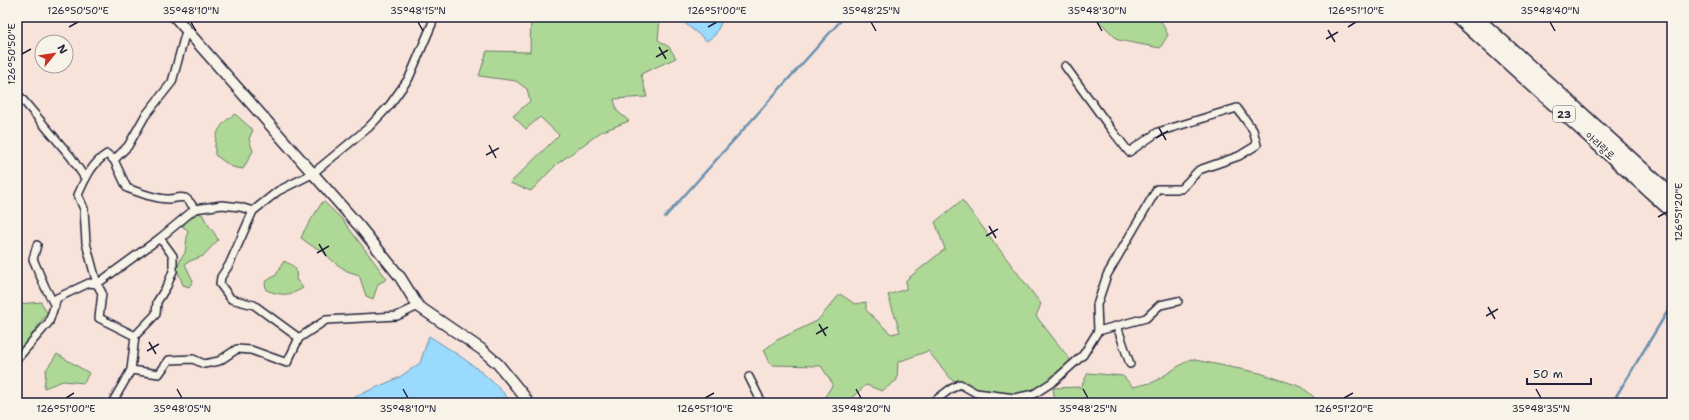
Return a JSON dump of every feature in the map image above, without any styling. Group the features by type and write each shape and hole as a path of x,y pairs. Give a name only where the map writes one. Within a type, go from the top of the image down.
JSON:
{"highway":[{"name":"아리랑로","path":"1458,17 1672,210"},
{"name":"아리랑로","path":"1474,17 1672,196"}],"street":[{"path":"175,17 360,227 400,277 418,306 481,348 498,364 528,403"},
{"path":"299,338 254,305 231,299 220,284 221,277 229,265 254,211 278,191 312,174 368,128 389,106 409,78 432,24 433,17"},
{"path":"114,160 128,146 145,116 172,82 186,31"},
{"path":"932,403 949,390 960,384 976,393 1015,398 1034,394 1054,381 1083,355 1098,331 1097,305 1107,275 1157,189 1181,189 1199,170 1239,156 1257,145 1253,130 1237,108 1158,132 1129,152 1111,130 1065,66"},
{"path":"17,93 71,157 85,178"},
{"path":"135,336 99,318 102,293 86,243 84,209 78,195 85,178 99,158 107,154 114,160 127,188 155,198 184,198 191,203 195,209"},
{"path":"17,359 50,322 57,298 89,283 98,284 160,238 195,209 222,205 240,207 254,211"},
{"path":"112,403 131,370 135,336 156,314 157,302 167,286 172,271 173,256 160,238"},
{"path":"37,245 33,259 55,306"},
{"path":"1098,331 1146,318 1160,305 1178,301"},
{"path":"131,370 159,374 169,360 193,359 204,364 219,361 237,349 251,350 287,363 299,338 326,320 397,316 418,306"},
{"path":"1117,326 1130,364"},
{"path":"749,377 762,403"}],"green space":[{"path":"531,17 657,17 660,19 658,40 669,47 676,58 641,74 647,97 614,99 617,111 629,121 601,132 557,164 531,191 510,183 559,135 540,117 526,129 513,116 530,101 527,89 516,81 479,76 487,51 530,52"},
{"path":"1099,17 1159,17 1168,35 1160,48 1118,40 1097,19"},
{"path":"235,114 253,130 249,139 253,151 243,169 232,167 215,155 215,142 218,131 229,118"},
{"path":"962,200 1041,304 1036,316 1072,362 1039,387 1028,392 1004,395 990,393 952,380 928,351 898,362 897,380 882,391 866,385 848,401 848,403 821,403 833,384 821,366 771,365 764,350 777,340 817,321 840,294 855,304 866,302 866,310 891,334 900,332 888,295 906,289 906,280 945,249 935,222"},
{"path":"323,201 342,219 387,279 378,284 373,299 366,296 359,275 347,271 335,263 321,250 312,246 301,238"},
{"path":"195,212 203,215 218,240 203,256 185,264 193,281 189,287 183,285 177,269 181,258 185,253 188,230 183,227 185,222"},
{"path":"284,261 296,269 296,279 303,288 290,294 281,294 266,290 265,282 276,275"},
{"path":"41,302 47,313 17,356 17,304"},
{"path":"57,354 89,373 84,383 63,381 44,388 46,370"},
{"path":"1190,359 1260,373 1302,387 1321,403 1055,403 1053,388 1081,387 1088,373 1123,376 1133,387 1154,382"}],"water":[{"path":"682,17 724,17 715,35 707,41 682,21"},
{"path":"429,336 484,374 512,403 350,403 352,398 398,378 420,363"}],"waterway":[{"path":"665,217 844,17"},
{"path":"1612,403 1672,304"}]}
